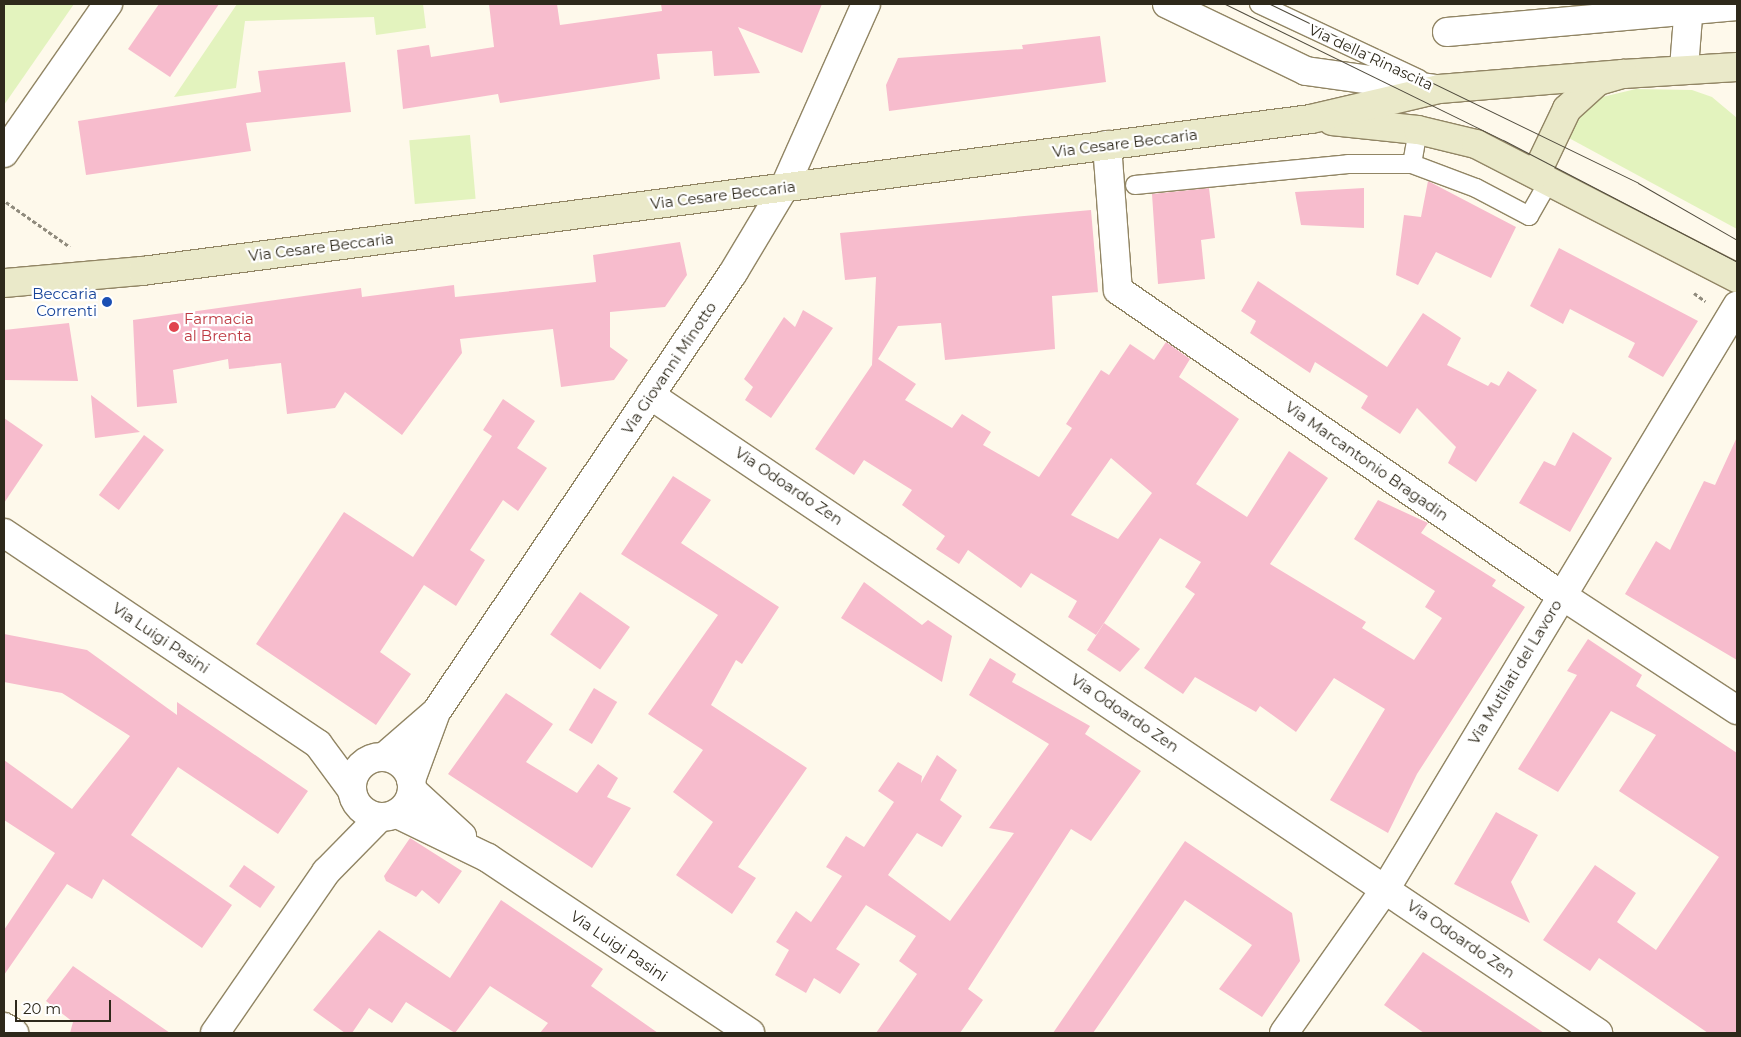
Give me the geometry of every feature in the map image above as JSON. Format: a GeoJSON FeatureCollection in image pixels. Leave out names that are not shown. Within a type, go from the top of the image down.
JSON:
{"type":"FeatureCollection","features":[{"type":"Feature","properties":{"kind":"street"},"geometry":{"type":"LineString","coordinates":[[4,153],[108,4]]}},
{"type":"Feature","properties":{"kind":"street","name":"Via Giovanni Minotto"},"geometry":{"type":"LineString","coordinates":[[412,785],[436,712],[650,395],[785,186],[866,4]]}},
{"type":"Feature","properties":{"kind":"street","name":"Via della Rinascita"},"geometry":{"type":"LineString","coordinates":[[1167,4],[1306,71],[1439,89]]}},
{"type":"Feature","properties":{"kind":"street"},"geometry":{"type":"LineString","coordinates":[[1684,68],[1689,6]]}},
{"type":"Feature","properties":{"kind":"street"},"geometry":{"type":"LineString","coordinates":[[1447,32],[1689,6],[1737,6]]}},
{"type":"Feature","properties":{"kind":"street"},"geometry":{"type":"LineString","coordinates":[[1542,177],[1573,100],[1598,81],[1622,74],[1684,68],[1732,73]]}},
{"type":"Feature","properties":{"kind":"street","name":"Via Cesare Beccaria"},"geometry":{"type":"LineString","coordinates":[[4,283],[142,271],[1311,119],[1439,89],[1622,74]]}},
{"type":"Feature","properties":{"kind":"street"},"geometry":{"type":"LineString","coordinates":[[1311,119],[1418,130],[1476,144],[1737,278]]}},
{"type":"Feature","properties":{"kind":"street","name":"Via Marcantonio Bragadin"},"geometry":{"type":"LineString","coordinates":[[1107,145],[1118,290],[1562,595],[1737,710]]}},
{"type":"Feature","properties":{"kind":"street","name":"Via Mutilati del Lavoro"},"geometry":{"type":"LineString","coordinates":[[1284,1033],[1386,888],[1737,306]]}},
{"type":"Feature","properties":{"kind":"street","name":"Via Odoardo Zen"},"geometry":{"type":"LineString","coordinates":[[650,395],[1386,888],[1598,1033]]}},
{"type":"Feature","properties":{"kind":"street","name":"Via Luigi Pasini"},"geometry":{"type":"LineString","coordinates":[[4,533],[318,744],[377,758]]}},
{"type":"Feature","properties":{"kind":"street","name":"Via Giovanni Minotto"},"geometry":{"type":"LineString","coordinates":[[377,758],[436,712]]}},
{"type":"Feature","properties":{"kind":"street","name":"Via Luigi Pasini"},"geometry":{"type":"LineString","coordinates":[[318,744],[354,796]]}},
{"type":"Feature","properties":{"kind":"street"},"geometry":{"type":"LineString","coordinates":[[215,1033],[326,872],[388,816],[412,785],[401,764],[377,758],[359,767],[354,796],[326,872]]}},
{"type":"Feature","properties":{"kind":"street","name":"Via Luigi Pasini"},"geometry":{"type":"LineString","coordinates":[[412,785],[488,858],[750,1033]]}},
{"type":"Feature","properties":{"kind":"street"},"geometry":{"type":"LineString","coordinates":[[354,796],[388,816]]}},
{"type":"Feature","properties":{"kind":"street","name":"Via Luigi Pasini"},"geometry":{"type":"LineString","coordinates":[[388,816],[488,858]]}},
{"type":"Feature","properties":{"kind":"street"},"geometry":{"type":"LineString","coordinates":[[4,1027],[14,1033]]}},
{"type":"Feature","properties":{"kind":"lane","name":"Via della Rinascita"},"geometry":{"type":"LineString","coordinates":[[1259,4],[1439,89]]}},
{"type":"Feature","properties":{"kind":"lane"},"geometry":{"type":"LineString","coordinates":[[1412,164],[1418,130]]}},
{"type":"Feature","properties":{"kind":"lane"},"geometry":{"type":"LineString","coordinates":[[1135,185],[1348,164],[1412,164],[1476,188],[1528,216],[1542,177]]}},
{"type":"Feature","properties":{"kind":"path"},"geometry":{"type":"LineString","coordinates":[[6,202],[65,240],[75,254]]}},
{"type":"Feature","properties":{"kind":"green space"},"geometry":{"type":"Polygon","coordinates":[[[4,4],[74,4],[4,105],[4,4]]]}},
{"type":"Feature","properties":{"kind":"green space"},"geometry":{"type":"Polygon","coordinates":[[[237,4],[423,4],[426,28],[376,35],[374,17],[245,21],[236,88],[174,97],[237,4]]]}},
{"type":"Feature","properties":{"kind":"green space"},"geometry":{"type":"Polygon","coordinates":[[[1636,89],[1692,90],[1712,97],[1737,118],[1737,229],[1567,137],[1574,116],[1598,98],[1636,89]]]}},
{"type":"Feature","properties":{"kind":"green space"},"geometry":{"type":"Polygon","coordinates":[[[470,135],[476,199],[415,204],[409,140],[470,135]]]}},
{"type":"Feature","properties":{"kind":"building"},"geometry":{"type":"Polygon","coordinates":[[[159,4],[219,4],[170,77],[128,49],[159,4]]]}},
{"type":"Feature","properties":{"kind":"building"},"geometry":{"type":"Polygon","coordinates":[[[489,4],[557,4],[560,25],[662,11],[661,4],[822,4],[802,53],[738,27],[760,73],[714,76],[712,51],[657,54],[660,79],[500,103],[498,94],[403,109],[397,50],[429,45],[431,57],[494,47],[489,4]]]}},
{"type":"Feature","properties":{"kind":"building"},"geometry":{"type":"Polygon","coordinates":[[[1100,36],[1106,82],[889,111],[886,85],[898,58],[1023,49],[1022,45],[1100,36]]]}},
{"type":"Feature","properties":{"kind":"building"},"geometry":{"type":"Polygon","coordinates":[[[345,62],[351,112],[246,123],[251,151],[86,175],[78,121],[261,92],[258,71],[345,62]]]}},
{"type":"Feature","properties":{"kind":"building"},"geometry":{"type":"Polygon","coordinates":[[[1428,181],[1516,227],[1491,278],[1436,252],[1418,285],[1396,275],[1404,215],[1421,217],[1428,181]]]}},
{"type":"Feature","properties":{"kind":"building"},"geometry":{"type":"Polygon","coordinates":[[[1209,188],[1215,238],[1201,240],[1205,279],[1158,284],[1152,194],[1209,188]]]}},
{"type":"Feature","properties":{"kind":"building"},"geometry":{"type":"Polygon","coordinates":[[[1364,188],[1364,228],[1301,225],[1295,192],[1364,188]]]}},
{"type":"Feature","properties":{"kind":"building"},"geometry":{"type":"Polygon","coordinates":[[[1091,210],[1098,292],[1052,296],[1055,349],[945,360],[941,323],[898,326],[878,359],[916,384],[905,400],[952,428],[962,414],[991,432],[983,445],[1039,477],[1072,428],[1066,424],[1101,370],[1109,375],[1130,344],[1154,360],[1166,342],[1190,359],[1179,377],[1239,419],[1196,484],[1247,517],[1289,451],[1328,478],[1270,564],[1366,622],[1362,628],[1414,660],[1442,618],[1425,607],[1435,591],[1354,539],[1378,500],[1428,523],[1421,533],[1496,580],[1492,586],[1525,607],[1417,774],[1388,833],[1330,800],[1385,709],[1334,678],[1296,732],[1260,706],[1256,712],[1195,677],[1183,694],[1144,668],[1195,594],[1185,587],[1201,562],[1160,538],[1096,635],[1068,617],[1077,601],[1031,573],[1021,588],[968,550],[959,564],[936,549],[945,536],[902,505],[912,490],[864,460],[854,475],[815,449],[872,365],[876,277],[845,280],[840,233],[1091,210]],[[1111,458],[1071,515],[1118,539],[1152,493],[1111,458]]]}},
{"type":"Feature","properties":{"kind":"building"},"geometry":{"type":"Polygon","coordinates":[[[680,242],[687,275],[665,307],[610,312],[610,347],[628,360],[614,380],[561,387],[553,329],[460,339],[462,353],[402,435],[345,392],[335,408],[287,414],[281,363],[229,369],[228,359],[173,370],[177,403],[137,407],[133,320],[361,288],[362,297],[454,285],[455,297],[596,282],[593,255],[680,242]]]}},
{"type":"Feature","properties":{"kind":"building"},"geometry":{"type":"Polygon","coordinates":[[[1559,248],[1698,321],[1663,377],[1628,357],[1635,343],[1570,309],[1563,324],[1530,306],[1559,248]]]}},
{"type":"Feature","properties":{"kind":"building"},"geometry":{"type":"Polygon","coordinates":[[[1258,281],[1387,367],[1423,313],[1461,338],[1447,365],[1488,386],[1491,382],[1499,386],[1508,371],[1537,390],[1476,482],[1448,463],[1456,447],[1417,408],[1400,434],[1361,408],[1368,396],[1315,362],[1310,373],[1250,333],[1256,321],[1241,311],[1258,281]]]}},
{"type":"Feature","properties":{"kind":"building"},"geometry":{"type":"Polygon","coordinates":[[[803,310],[833,328],[771,418],[745,400],[753,387],[744,379],[784,317],[795,327],[803,310]]]}},
{"type":"Feature","properties":{"kind":"building"},"geometry":{"type":"Polygon","coordinates":[[[69,323],[78,381],[4,380],[4,330],[69,323]]]}},
{"type":"Feature","properties":{"kind":"building"},"geometry":{"type":"Polygon","coordinates":[[[91,395],[140,432],[95,438],[91,395]]]}},
{"type":"Feature","properties":{"kind":"building"},"geometry":{"type":"Polygon","coordinates":[[[503,399],[535,421],[517,448],[547,468],[518,511],[503,500],[470,550],[485,560],[456,606],[424,585],[380,652],[411,674],[376,725],[256,644],[344,512],[413,557],[492,436],[483,430],[503,399]]]}},
{"type":"Feature","properties":{"kind":"building"},"geometry":{"type":"Polygon","coordinates":[[[4,418],[43,445],[4,503],[4,418]]]}},
{"type":"Feature","properties":{"kind":"building"},"geometry":{"type":"Polygon","coordinates":[[[1573,432],[1612,458],[1570,532],[1519,503],[1544,461],[1555,466],[1573,432]]]}},
{"type":"Feature","properties":{"kind":"building"},"geometry":{"type":"Polygon","coordinates":[[[144,435],[164,450],[119,510],[99,495],[144,435]]]}},
{"type":"Feature","properties":{"kind":"building"},"geometry":{"type":"Polygon","coordinates":[[[1737,437],[1737,660],[1625,594],[1656,541],[1670,550],[1704,481],[1715,485],[1737,437]]]}},
{"type":"Feature","properties":{"kind":"building"},"geometry":{"type":"Polygon","coordinates":[[[673,476],[711,500],[681,543],[779,607],[742,664],[736,660],[711,705],[807,768],[738,867],[756,878],[732,914],[676,875],[713,822],[673,792],[703,750],[648,714],[718,615],[621,554],[673,476]]]}},
{"type":"Feature","properties":{"kind":"building"},"geometry":{"type":"Polygon","coordinates":[[[864,582],[922,625],[928,620],[952,636],[942,682],[841,618],[864,582]]]}},
{"type":"Feature","properties":{"kind":"building"},"geometry":{"type":"Polygon","coordinates":[[[580,592],[630,627],[600,670],[550,635],[580,592]]]}},
{"type":"Feature","properties":{"kind":"building"},"geometry":{"type":"Polygon","coordinates":[[[1104,623],[1140,649],[1120,672],[1087,650],[1104,623]]]}},
{"type":"Feature","properties":{"kind":"building"},"geometry":{"type":"Polygon","coordinates":[[[4,634],[87,650],[177,715],[177,702],[308,791],[278,834],[178,767],[131,835],[232,905],[202,948],[103,879],[92,899],[67,884],[4,975],[4,930],[55,853],[4,820],[4,760],[72,809],[130,736],[62,693],[4,682],[4,634]]]}},
{"type":"Feature","properties":{"kind":"building"},"geometry":{"type":"Polygon","coordinates":[[[1588,639],[1642,675],[1636,686],[1737,753],[1737,1033],[1708,1033],[1599,958],[1590,971],[1543,940],[1595,865],[1636,893],[1617,922],[1656,950],[1719,857],[1619,791],[1656,735],[1611,711],[1558,792],[1518,769],[1577,675],[1567,671],[1588,639]]]}},
{"type":"Feature","properties":{"kind":"building"},"geometry":{"type":"Polygon","coordinates":[[[990,658],[1016,674],[1012,682],[1090,726],[1085,734],[1141,771],[1091,841],[1071,829],[968,989],[983,1000],[960,1033],[876,1033],[917,974],[899,961],[916,936],[866,905],[836,949],[860,964],[840,994],[814,978],[806,993],[775,975],[789,950],[776,942],[796,911],[811,922],[842,876],[826,867],[846,836],[864,847],[894,802],[878,791],[898,762],[922,776],[921,783],[937,755],[957,770],[940,800],[962,816],[942,847],[917,833],[888,875],[950,921],[1014,833],[989,828],[1049,744],[969,695],[990,658]]]}},
{"type":"Feature","properties":{"kind":"building"},"geometry":{"type":"Polygon","coordinates":[[[594,688],[617,702],[592,744],[569,730],[594,688]]]}},
{"type":"Feature","properties":{"kind":"building"},"geometry":{"type":"Polygon","coordinates":[[[506,693],[553,724],[526,762],[577,793],[598,764],[618,778],[607,797],[631,808],[592,868],[448,774],[506,693]]]}},
{"type":"Feature","properties":{"kind":"building"},"geometry":{"type":"Polygon","coordinates":[[[1496,812],[1538,835],[1511,882],[1530,923],[1454,884],[1496,812]]]}},
{"type":"Feature","properties":{"kind":"building"},"geometry":{"type":"Polygon","coordinates":[[[410,838],[462,871],[439,904],[422,890],[416,897],[386,881],[384,876],[410,838]]]}},
{"type":"Feature","properties":{"kind":"building"},"geometry":{"type":"Polygon","coordinates":[[[1185,841],[1292,913],[1300,961],[1262,1017],[1219,989],[1252,945],[1185,900],[1093,1033],[1053,1033],[1185,841]]]}},
{"type":"Feature","properties":{"kind":"building"},"geometry":{"type":"Polygon","coordinates":[[[244,865],[275,887],[260,908],[229,886],[244,865]]]}},
{"type":"Feature","properties":{"kind":"building"},"geometry":{"type":"Polygon","coordinates":[[[501,900],[603,969],[591,986],[658,1033],[540,1033],[548,1023],[490,986],[455,1033],[406,1002],[392,1023],[369,1008],[352,1033],[345,1033],[313,1010],[379,930],[450,978],[501,900]]]}},
{"type":"Feature","properties":{"kind":"building"},"geometry":{"type":"Polygon","coordinates":[[[1423,952],[1544,1033],[1424,1033],[1384,1005],[1423,952]]]}},
{"type":"Feature","properties":{"kind":"building"},"geometry":{"type":"Polygon","coordinates":[[[73,966],[170,1033],[70,1033],[73,1022],[46,1001],[73,966]]]}},
{"type":"Feature","properties":{"kind":"tram line"},"geometry":{"type":"LineString","coordinates":[[1225,4],[1503,140],[1737,262]]}},
{"type":"Feature","properties":{"kind":"tram line"},"geometry":{"type":"LineString","coordinates":[[1270,4],[1638,183],[1737,240]]}},
{"type":"Feature","properties":{"kind":"place","name":"Beccaria Correnti"},"geometry":{"type":"Point","coordinates":[107,302]}},
{"type":"Feature","properties":{"kind":"place","name":"Farmacia al Brenta"},"geometry":{"type":"Point","coordinates":[174,327]}}]}
